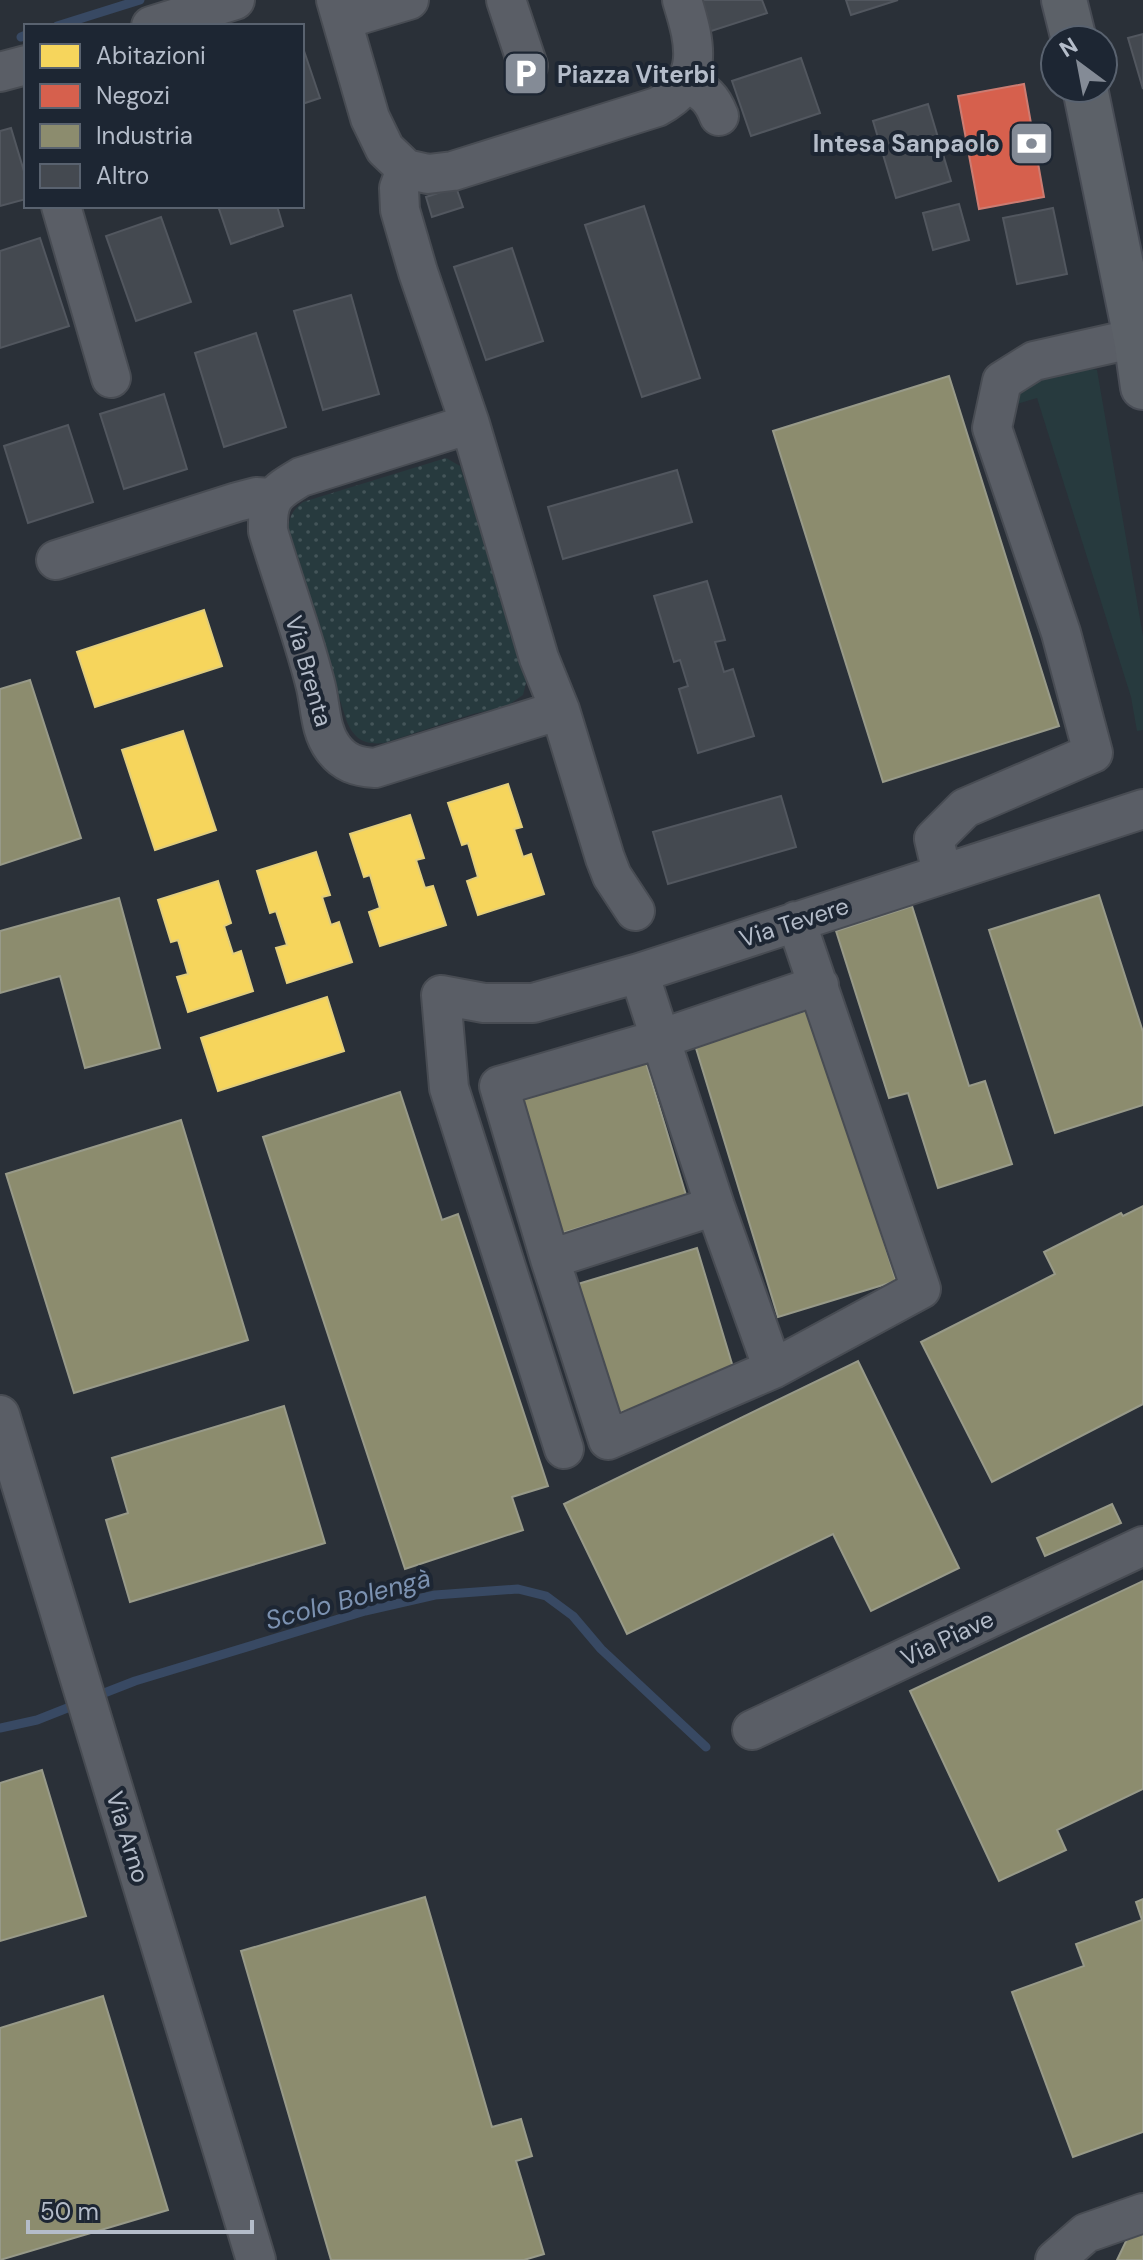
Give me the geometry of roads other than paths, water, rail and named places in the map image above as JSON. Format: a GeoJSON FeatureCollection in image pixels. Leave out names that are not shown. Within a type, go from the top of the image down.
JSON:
{"type":"FeatureCollection","features":[{"type":"Feature","properties":{"kind":"main road"},"geometry":{"type":"LineString","coordinates":[[1064,0],[1070,24]]}},
{"type":"Feature","properties":{"kind":"main road"},"geometry":{"type":"LineString","coordinates":[[1088,104],[1136,338],[1143,387]]}},
{"type":"Feature","properties":{"kind":"street"},"geometry":{"type":"LineString","coordinates":[[157,24],[235,0]]}},
{"type":"Feature","properties":{"kind":"street"},"geometry":{"type":"LineString","coordinates":[[409,0],[339,10],[370,118],[385,149],[406,169],[428,174],[453,171],[657,107],[673,98],[687,83],[693,64],[694,38],[682,0]]}},
{"type":"Feature","properties":{"kind":"street"},"geometry":{"type":"LineString","coordinates":[[506,0],[528,66]]}},
{"type":"Feature","properties":{"kind":"street"},"geometry":{"type":"LineString","coordinates":[[687,83],[713,100],[719,116]]}},
{"type":"Feature","properties":{"kind":"street"},"geometry":{"type":"LineString","coordinates":[[406,169],[399,188],[400,210],[418,272],[470,424],[535,644],[560,710],[612,876],[635,911]]}},
{"type":"Feature","properties":{"kind":"street"},"geometry":{"type":"LineString","coordinates":[[62,208],[111,378]]}},
{"type":"Feature","properties":{"kind":"street"},"geometry":{"type":"LineString","coordinates":[[942,873],[934,839],[965,808],[1093,753],[1061,633],[992,428],[1002,381],[1034,361],[1136,338]]}},
{"type":"Feature","properties":{"kind":"street"},"geometry":{"type":"LineString","coordinates":[[56,560],[237,502],[256,497],[271,498],[301,477],[470,424]]}},
{"type":"Feature","properties":{"kind":"street","name":"Via Brenta"},"geometry":{"type":"LineString","coordinates":[[271,498],[267,513],[268,531],[316,685],[322,726],[332,746],[346,761],[359,767],[375,768],[560,710]]}},
{"type":"Feature","properties":{"kind":"street","name":"Via Tevere"},"geometry":{"type":"LineString","coordinates":[[564,1449],[449,1088],[441,995],[484,1003],[533,1003],[639,973],[1143,809]]}},
{"type":"Feature","properties":{"kind":"street"},"geometry":{"type":"LineString","coordinates":[[796,921],[819,985],[921,1289],[773,1369],[608,1440],[499,1086],[660,1039],[819,985]]}},
{"type":"Feature","properties":{"kind":"street"},"geometry":{"type":"LineString","coordinates":[[639,973],[715,1206],[773,1369]]}},
{"type":"Feature","properties":{"kind":"street"},"geometry":{"type":"LineString","coordinates":[[550,1259],[715,1206]]}},
{"type":"Feature","properties":{"kind":"street","name":"Via Arno"},"geometry":{"type":"LineString","coordinates":[[0,1415],[256,2260]]}},
{"type":"Feature","properties":{"kind":"street","name":"Via Piave"},"geometry":{"type":"LineString","coordinates":[[752,1730],[1143,1546]]}},
{"type":"Feature","properties":{"kind":"street"},"geometry":{"type":"LineString","coordinates":[[1055,2260],[1086,2233],[1143,2213]]}},
{"type":"Feature","properties":{"kind":"waterway"},"geometry":{"type":"LineString","coordinates":[[63,24],[140,0]]}},
{"type":"Feature","properties":{"kind":"waterway","name":"Scolo Bolengà"},"geometry":{"type":"LineString","coordinates":[[94,1697],[135,1681],[365,1611],[435,1595],[518,1589],[546,1596],[573,1616],[601,1649],[706,1747]]}},
{"type":"Feature","properties":{"kind":"waterway","name":"Scolo Bolengà"},"geometry":{"type":"LineString","coordinates":[[0,1728],[37,1720],[80,1703]]}},
{"type":"Feature","properties":{"kind":"place","name":"Piazza Viterbi"},"geometry":{"type":"Point","coordinates":[526,74]}},
{"type":"Feature","properties":{"kind":"place","name":"Intesa Sanpaolo"},"geometry":{"type":"Point","coordinates":[1031,143]}}]}
